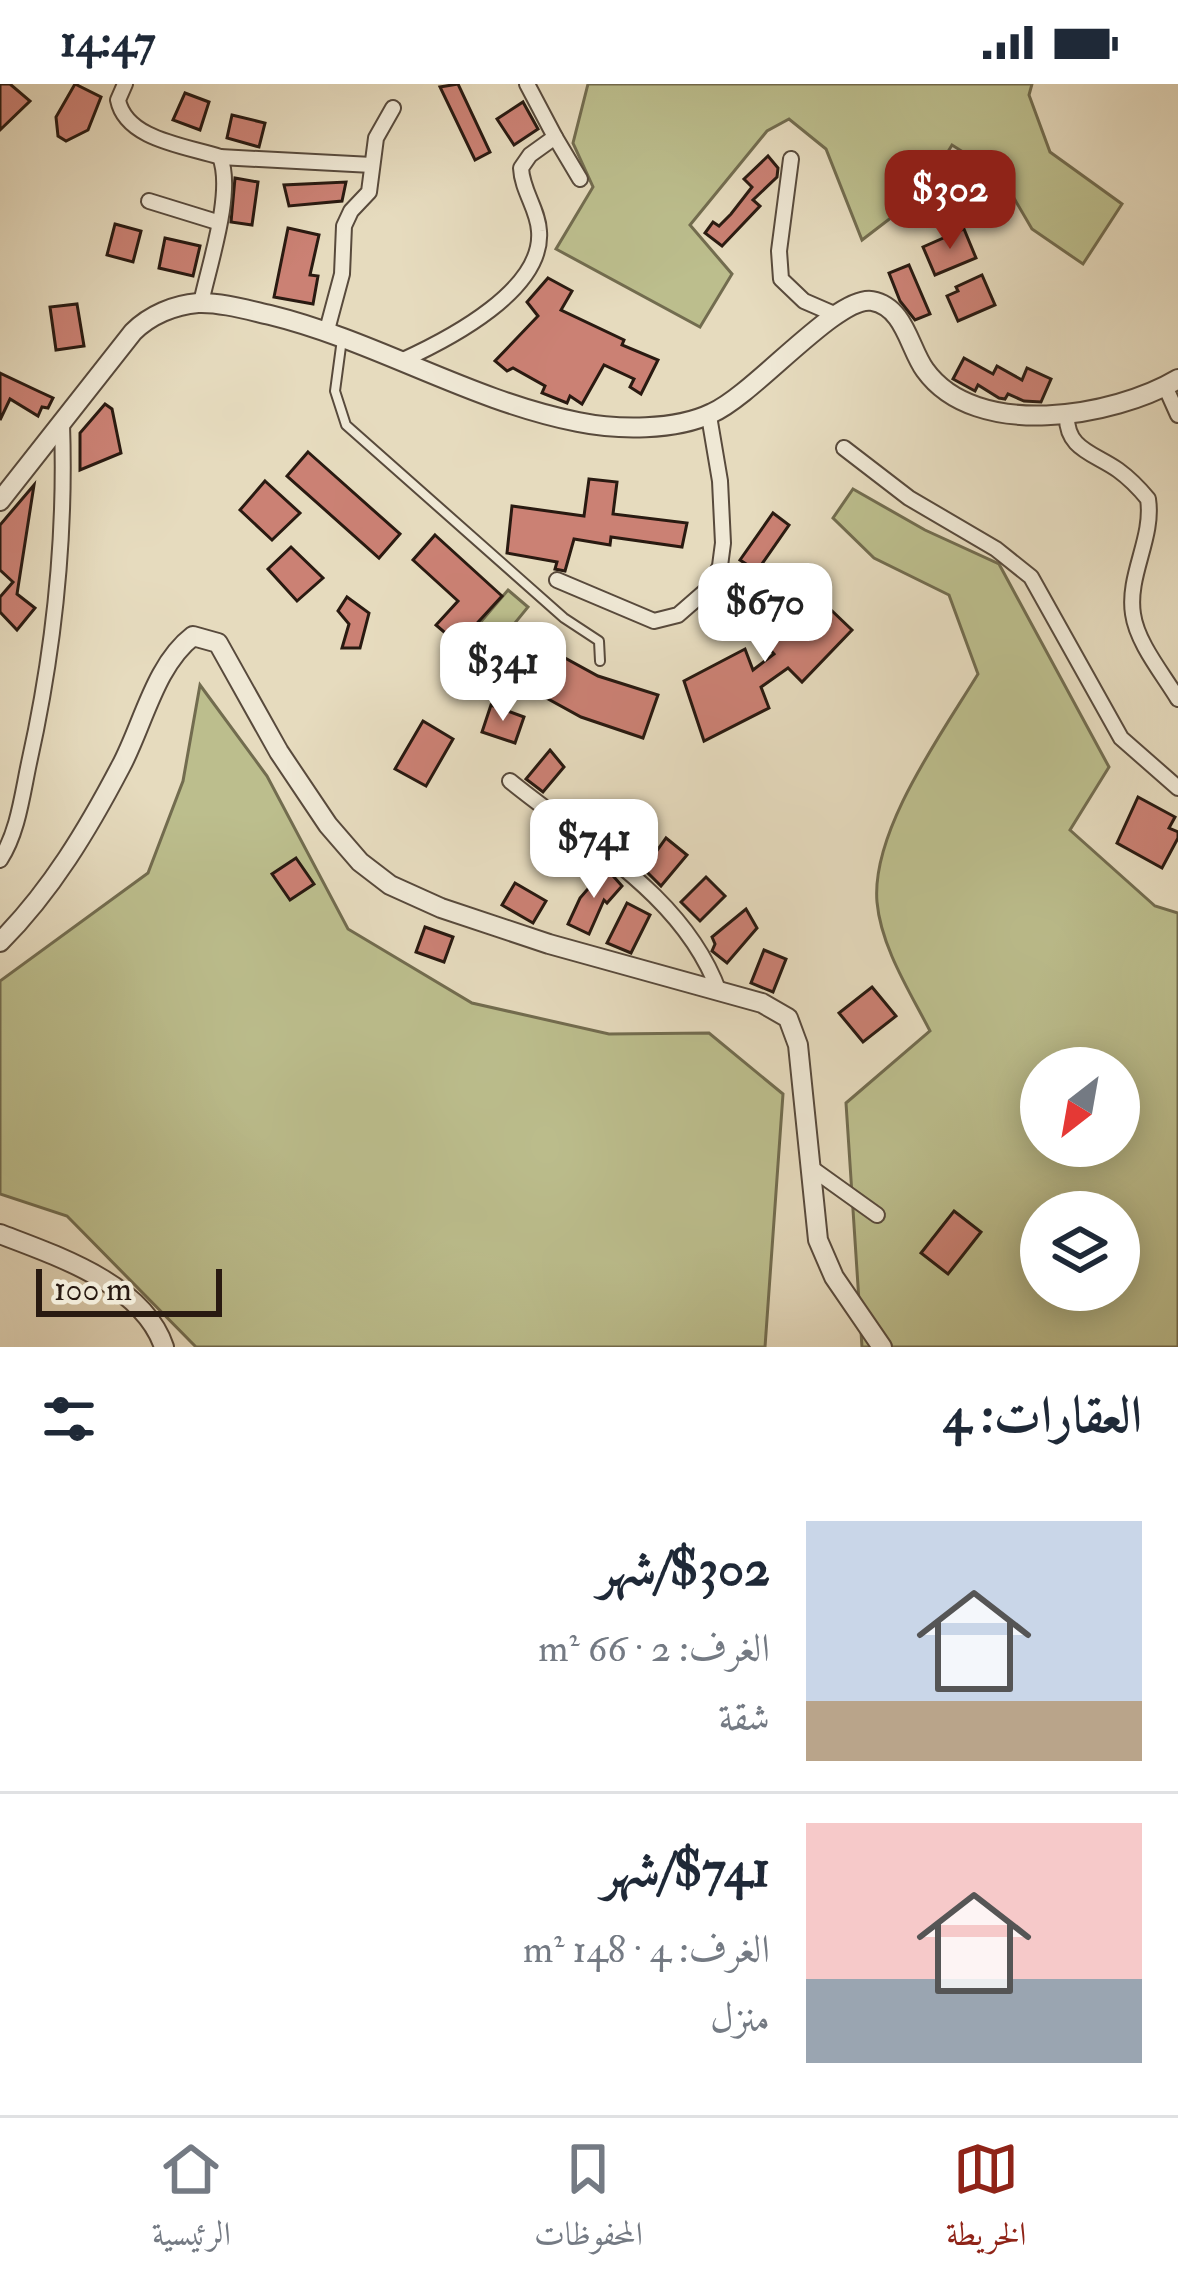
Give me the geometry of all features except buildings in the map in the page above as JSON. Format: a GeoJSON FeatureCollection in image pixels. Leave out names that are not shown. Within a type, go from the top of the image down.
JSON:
{"type":"FeatureCollection","features":[{"type":"Feature","properties":{"kind":"street"},"geometry":{"type":"LineString","coordinates":[[125,84],[118,100],[128,122],[220,157],[373,165]]}},
{"type":"Feature","properties":{"kind":"street"},"geometry":{"type":"LineString","coordinates":[[527,84],[580,179]]}},
{"type":"Feature","properties":{"kind":"street"},"geometry":{"type":"LineString","coordinates":[[335,332],[344,226],[369,192],[376,138],[393,108]]}},
{"type":"Feature","properties":{"kind":"street"},"geometry":{"type":"LineString","coordinates":[[403,360],[477,320],[532,266],[539,224],[527,200],[521,168],[555,137]]}},
{"type":"Feature","properties":{"kind":"street"},"geometry":{"type":"LineString","coordinates":[[201,303],[226,174],[220,157]]}},
{"type":"Feature","properties":{"kind":"street"},"geometry":{"type":"LineString","coordinates":[[791,159],[779,251],[781,279],[804,301],[834,314]]}},
{"type":"Feature","properties":{"kind":"street"},"geometry":{"type":"LineString","coordinates":[[148,201],[218,222]]}},
{"type":"Feature","properties":{"kind":"street"},"geometry":{"type":"LineString","coordinates":[[0,501],[144,322],[201,303],[335,332],[490,395],[578,422],[653,425],[709,416],[774,370],[834,314],[856,301],[868,300],[898,317],[927,373],[970,405],[1012,416],[1067,414],[1172,382],[1178,415]]}},
{"type":"Feature","properties":{"kind":"street"},"geometry":{"type":"LineString","coordinates":[[1067,414],[1066,428],[1078,447],[1121,472],[1148,499],[1148,532],[1132,614],[1178,699]]}},
{"type":"Feature","properties":{"kind":"street"},"geometry":{"type":"LineString","coordinates":[[557,580],[654,621],[678,616],[709,588],[720,566],[723,543],[720,481],[709,416]]}},
{"type":"Feature","properties":{"kind":"street"},"geometry":{"type":"LineString","coordinates":[[0,860],[19,812],[45,683],[64,530],[62,424]]}},
{"type":"Feature","properties":{"kind":"street"},"geometry":{"type":"LineString","coordinates":[[844,448],[908,498],[1017,563],[1041,592],[1121,738],[1178,788]]}},
{"type":"Feature","properties":{"kind":"street"},"geometry":{"type":"LineString","coordinates":[[0,942],[82,836],[135,740],[166,667],[185,642],[201,635],[225,651],[279,752],[328,826],[360,862],[390,885],[441,908],[549,944],[762,1003],[788,1018],[798,1045],[818,1240],[833,1277],[882,1347]]}},
{"type":"Feature","properties":{"kind":"street"},"geometry":{"type":"LineString","coordinates":[[510,781],[668,907],[703,955],[719,992]]}},
{"type":"Feature","properties":{"kind":"street"},"geometry":{"type":"LineString","coordinates":[[810,1167],[877,1215]]}},
{"type":"Feature","properties":{"kind":"street"},"geometry":{"type":"LineString","coordinates":[[0,1234],[96,1276],[131,1300],[160,1335],[164,1347]]}},
{"type":"Feature","properties":{"kind":"lane"},"geometry":{"type":"LineString","coordinates":[[335,332],[335,391],[346,425],[564,618],[599,640],[600,661]]}},
{"type":"Feature","properties":{"kind":"green space"},"geometry":{"type":"Polygon","coordinates":[[[588,84],[1032,84],[1029,95],[1050,152],[1122,204],[1083,264],[1032,229],[1001,176],[952,145],[922,194],[862,240],[826,149],[789,119],[767,131],[690,225],[732,274],[700,327],[556,249],[593,187],[573,143],[588,84]]]}},
{"type":"Feature","properties":{"kind":"green space"},"geometry":{"type":"Polygon","coordinates":[[[853,489],[999,564],[1109,767],[1070,830],[1155,906],[1178,913],[1178,1347],[862,1347],[846,1103],[930,1031],[884,936],[877,902],[878,874],[885,845],[912,784],[978,674],[949,595],[874,558],[833,518],[853,489]]]}},
{"type":"Feature","properties":{"kind":"green space"},"geometry":{"type":"Polygon","coordinates":[[[508,590],[528,607],[488,656],[467,638],[508,590]]]}},
{"type":"Feature","properties":{"kind":"green space"},"geometry":{"type":"Polygon","coordinates":[[[200,685],[267,776],[348,929],[472,1003],[609,1034],[709,1033],[783,1094],[765,1347],[196,1347],[67,1216],[0,1194],[0,981],[148,873],[183,781],[200,685]]]}}]}
